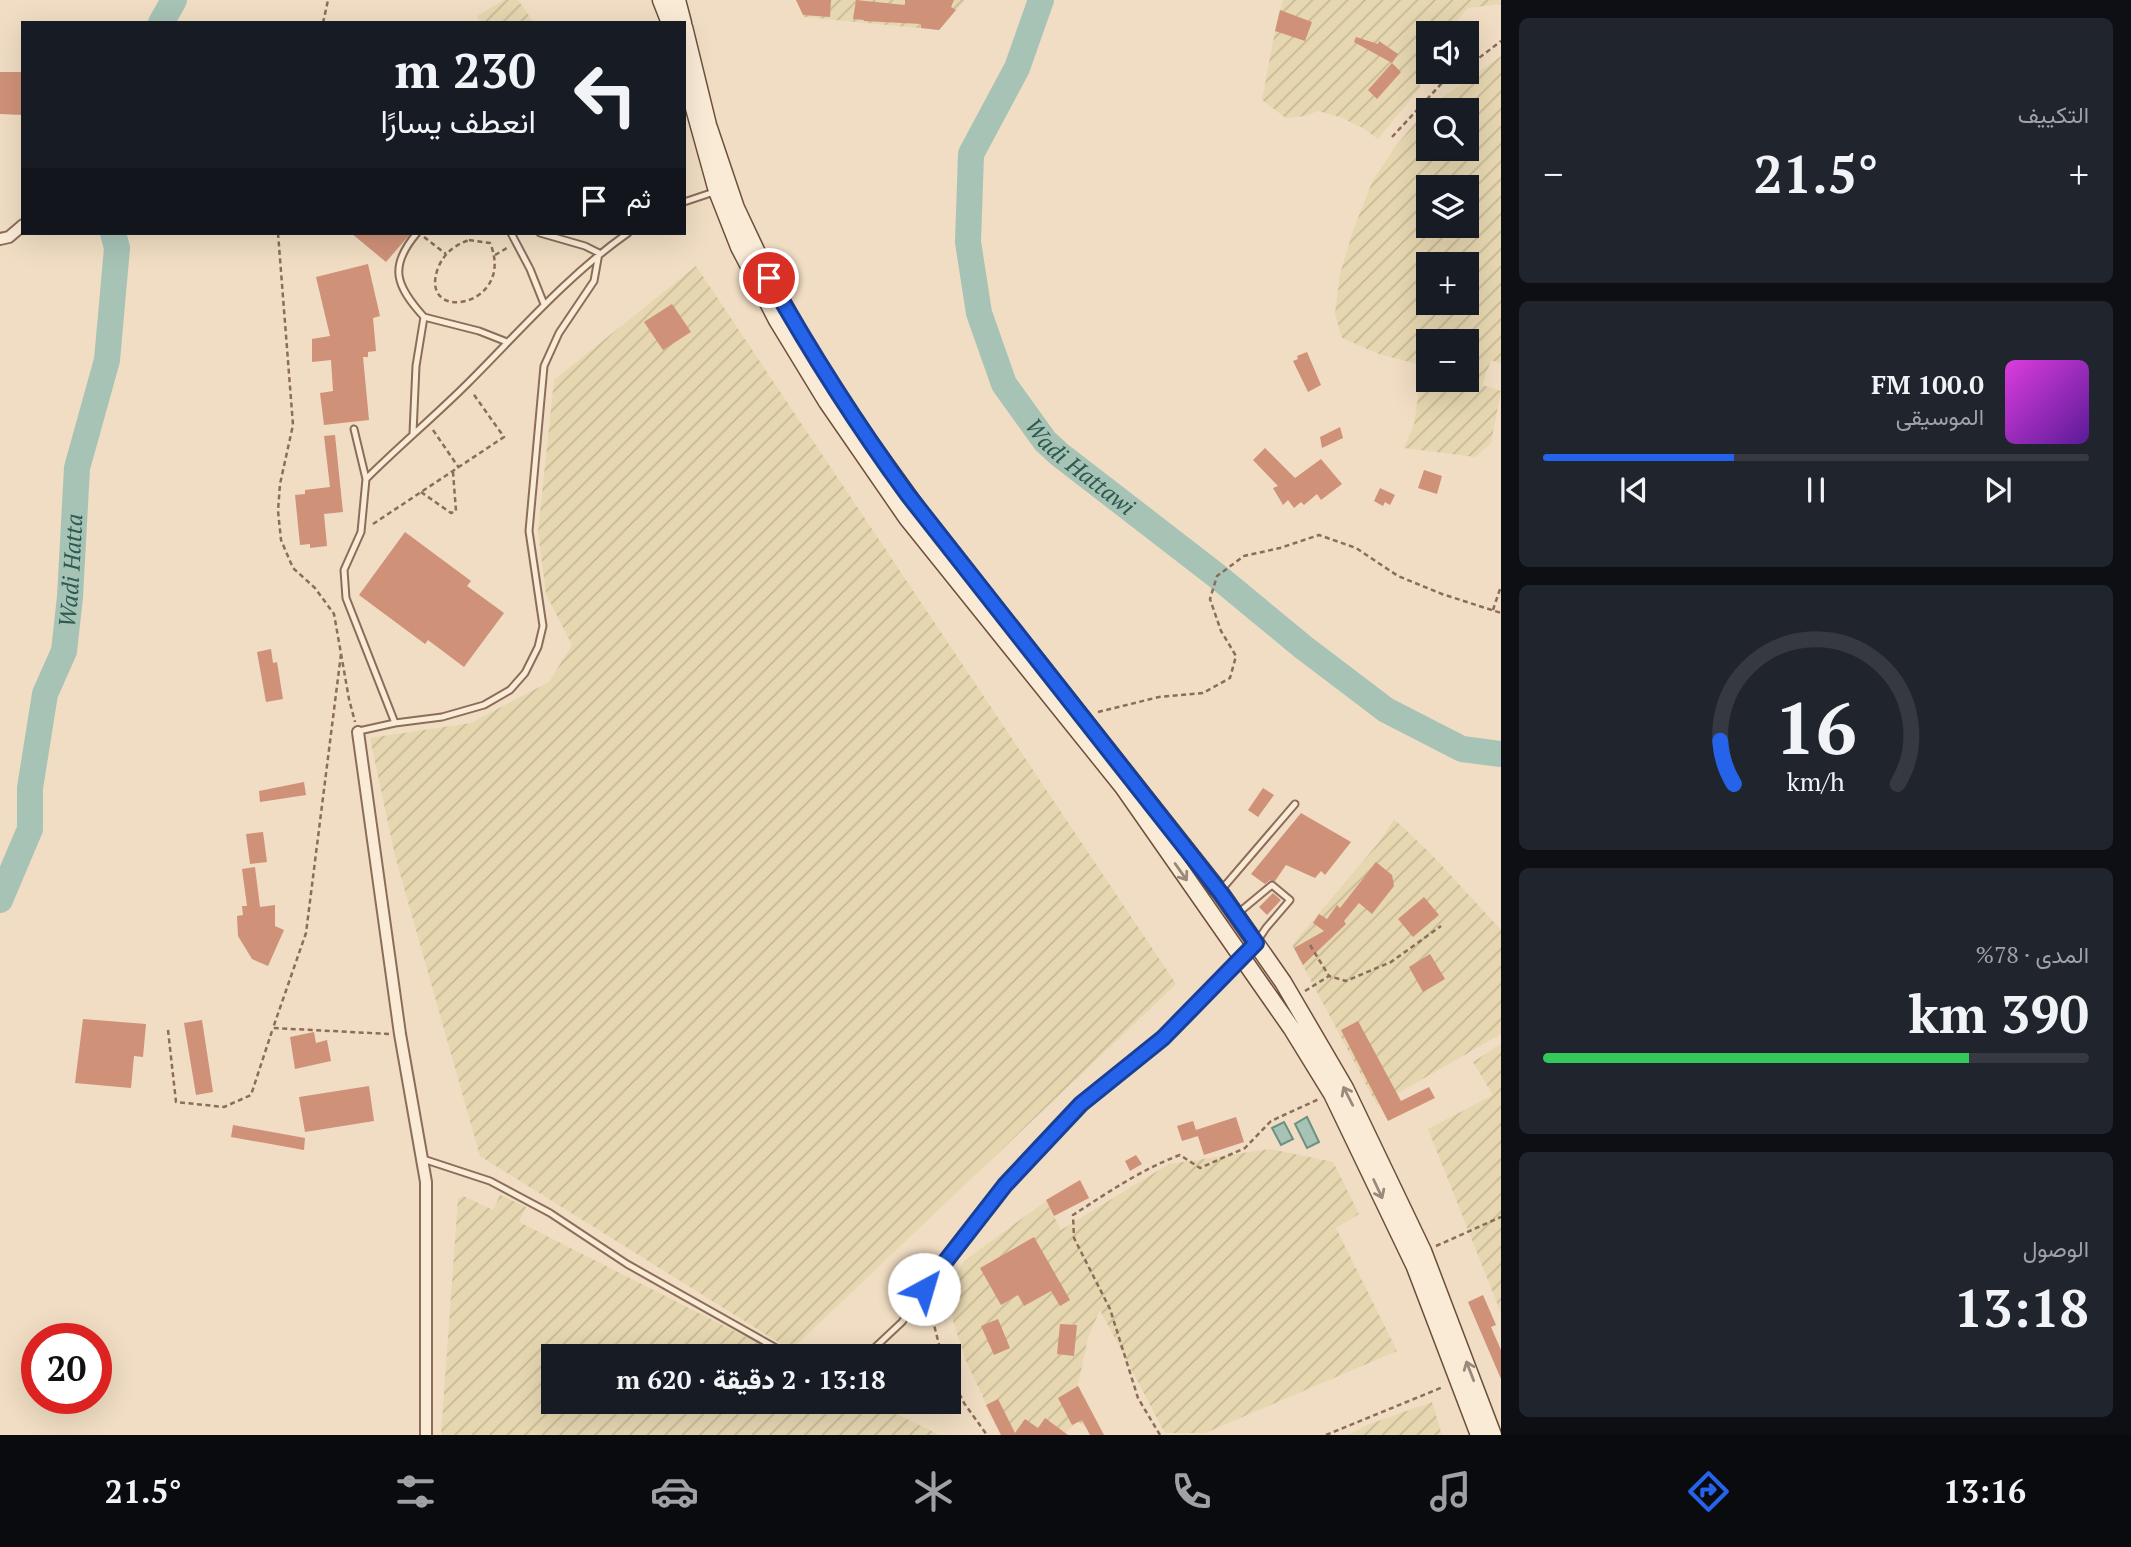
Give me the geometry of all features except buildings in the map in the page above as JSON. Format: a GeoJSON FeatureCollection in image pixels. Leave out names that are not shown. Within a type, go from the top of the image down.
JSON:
{"type":"FeatureCollection","features":[{"type":"Feature","properties":{"kind":"main road"},"geometry":{"type":"LineString","coordinates":[[661,0],[669,21]]}},
{"type":"Feature","properties":{"kind":"main road"},"geometry":{"type":"LineString","coordinates":[[677,0],[683,21]]}},
{"type":"Feature","properties":{"kind":"main road"},"geometry":{"type":"LineString","coordinates":[[686,33],[716,150],[736,208],[769,278],[811,354],[915,505],[1220,892],[1293,999],[1345,1088],[1423,1251],[1493,1435]]}},
{"type":"Feature","properties":{"kind":"main road"},"geometry":{"type":"LineString","coordinates":[[686,79],[717,191],[739,247],[756,283],[799,358],[907,518],[1122,787],[1292,1030],[1332,1094],[1415,1267],[1479,1435]]}},
{"type":"Feature","properties":{"kind":"street"},"geometry":{"type":"LineString","coordinates":[[0,239],[9,237],[21,227]]}},
{"type":"Feature","properties":{"kind":"street"},"geometry":{"type":"LineString","coordinates":[[358,732],[400,1034],[426,1182],[426,1435]]}},
{"type":"Feature","properties":{"kind":"lane"},"geometry":{"type":"LineString","coordinates":[[686,201],[717,191]]}},
{"type":"Feature","properties":{"kind":"lane"},"geometry":{"type":"LineString","coordinates":[[416,235],[404,248],[397,265],[400,283],[410,302],[424,317],[479,331],[508,342]]}},
{"type":"Feature","properties":{"kind":"lane"},"geometry":{"type":"LineString","coordinates":[[512,235],[544,304]]}},
{"type":"Feature","properties":{"kind":"lane"},"geometry":{"type":"LineString","coordinates":[[547,235],[599,253]]}},
{"type":"Feature","properties":{"kind":"lane"},"geometry":{"type":"LineString","coordinates":[[366,479],[467,384],[544,304],[599,253],[625,235]]}},
{"type":"Feature","properties":{"kind":"lane"},"geometry":{"type":"LineString","coordinates":[[358,732],[395,723],[442,717],[484,705],[510,690],[525,673],[538,647],[543,626],[529,531],[544,366],[559,333],[594,281],[599,253]]}},
{"type":"Feature","properties":{"kind":"lane"},"geometry":{"type":"LineString","coordinates":[[413,433],[416,366],[424,317]]}},
{"type":"Feature","properties":{"kind":"lane"},"geometry":{"type":"LineString","coordinates":[[354,429],[366,479],[361,532],[344,570],[346,598],[395,723]]}},
{"type":"Feature","properties":{"kind":"lane"},"geometry":{"type":"LineString","coordinates":[[1220,892],[1295,804]]}},
{"type":"Feature","properties":{"kind":"lane"},"geometry":{"type":"LineString","coordinates":[[879,1344],[902,1322],[924,1289],[1005,1185],[1081,1104],[1163,1038],[1256,943],[1290,900],[1272,885],[1236,915]]}},
{"type":"Feature","properties":{"kind":"lane"},"geometry":{"type":"LineString","coordinates":[[421,1159],[491,1181],[550,1213],[627,1264],[769,1344]]}},
{"type":"Feature","properties":{"kind":"path"},"geometry":{"type":"LineString","coordinates":[[323,21],[328,0]]}},
{"type":"Feature","properties":{"kind":"path"},"geometry":{"type":"LineString","coordinates":[[1479,58],[1501,41]]}},
{"type":"Feature","properties":{"kind":"path"},"geometry":{"type":"LineString","coordinates":[[1392,137],[1441,84]]}},
{"type":"Feature","properties":{"kind":"path"},"geometry":{"type":"LineString","coordinates":[[278,235],[293,425],[280,484],[278,511],[281,540],[293,568],[315,588],[334,614],[349,699],[358,732]]}},
{"type":"Feature","properties":{"kind":"path"},"geometry":{"type":"LineString","coordinates":[[421,235],[446,254]]}},
{"type":"Feature","properties":{"kind":"path"},"geometry":{"type":"LineString","coordinates":[[470,240],[490,243],[495,254],[494,274],[488,285],[472,300],[448,303],[441,298],[436,289],[436,277],[446,254],[458,244],[470,240]]}},
{"type":"Feature","properties":{"kind":"path"},"geometry":{"type":"LineString","coordinates":[[495,254],[517,244]]}},
{"type":"Feature","properties":{"kind":"path"},"geometry":{"type":"LineString","coordinates":[[361,532],[505,438],[467,384]]}},
{"type":"Feature","properties":{"kind":"path"},"geometry":{"type":"LineString","coordinates":[[428,421],[459,468]]}},
{"type":"Feature","properties":{"kind":"path"},"geometry":{"type":"LineString","coordinates":[[421,492],[451,513],[456,511],[453,472]]}},
{"type":"Feature","properties":{"kind":"path"},"geometry":{"type":"LineString","coordinates":[[1081,716],[1159,697],[1203,693],[1230,678],[1236,656],[1222,631],[1210,599],[1217,576],[1244,556],[1320,536],[1356,548],[1398,576],[1501,613]]}},
{"type":"Feature","properties":{"kind":"path"},"geometry":{"type":"LineString","coordinates":[[1493,610],[1501,586]]}},
{"type":"Feature","properties":{"kind":"path"},"geometry":{"type":"LineString","coordinates":[[168,1030],[176,1102],[225,1107],[251,1095],[306,933],[341,648]]}},
{"type":"Feature","properties":{"kind":"path"},"geometry":{"type":"LineString","coordinates":[[1310,945],[1329,976],[1346,981],[1391,962],[1441,926]]}},
{"type":"Feature","properties":{"kind":"path"},"geometry":{"type":"LineString","coordinates":[[1293,999],[1329,976]]}},
{"type":"Feature","properties":{"kind":"path"},"geometry":{"type":"LineString","coordinates":[[274,1028],[400,1034]]}},
{"type":"Feature","properties":{"kind":"path"},"geometry":{"type":"LineString","coordinates":[[1160,1435],[1138,1398],[1110,1309],[1074,1238],[1073,1215],[1118,1186],[1180,1155],[1200,1168],[1245,1148],[1271,1121],[1332,1094]]}},
{"type":"Feature","properties":{"kind":"path"},"geometry":{"type":"LineString","coordinates":[[1423,1251],[1501,1217]]}},
{"type":"Feature","properties":{"kind":"path"},"geometry":{"type":"LineString","coordinates":[[924,1289],[939,1344]]}},
{"type":"Feature","properties":{"kind":"path"},"geometry":{"type":"LineString","coordinates":[[1326,1435],[1460,1380]]}},
{"type":"Feature","properties":{"kind":"path"},"geometry":{"type":"LineString","coordinates":[[961,1397],[987,1435]]}},
{"type":"Feature","properties":{"kind":"shaded area"},"geometry":{"type":"Polygon","coordinates":[[[504,0],[518,0],[533,21],[479,21],[477,16],[504,0]]]}},
{"type":"Feature","properties":{"kind":"shaded area"},"geometry":{"type":"Polygon","coordinates":[[[796,0],[965,0],[939,30],[804,17],[796,0]]]}},
{"type":"Feature","properties":{"kind":"shaded area"},"geometry":{"type":"Polygon","coordinates":[[[1283,0],[1499,0],[1501,4],[1468,8],[1458,21],[1416,21],[1416,84],[1420,84],[1420,88],[1378,139],[1340,117],[1318,111],[1305,116],[1286,118],[1262,100],[1283,0]]]}},
{"type":"Feature","properties":{"kind":"shaded area"},"geometry":{"type":"Polygon","coordinates":[[[1501,56],[1501,364],[1491,360],[1482,385],[1501,391],[1491,443],[1475,457],[1404,448],[1414,425],[1418,392],[1479,392],[1479,329],[1416,329],[1416,364],[1379,354],[1342,338],[1335,314],[1340,274],[1354,228],[1373,180],[1416,122],[1416,161],[1479,161],[1479,98],[1442,98],[1462,84],[1479,84],[1479,72],[1501,56]]]}},
{"type":"Feature","properties":{"kind":"shaded area"},"geometry":{"type":"Polygon","coordinates":[[[696,266],[1176,984],[797,1344],[781,1344],[480,1156],[395,856],[370,738],[471,723],[549,682],[572,645],[546,594],[538,532],[554,380],[696,266]]]}},
{"type":"Feature","properties":{"kind":"shaded area"},"geometry":{"type":"Polygon","coordinates":[[[1394,819],[1432,855],[1501,930],[1501,1034],[1377,1105],[1292,945],[1380,841],[1394,819]]]}},
{"type":"Feature","properties":{"kind":"shaded area"},"geometry":{"type":"Polygon","coordinates":[[[1501,1044],[1501,1313],[1428,1129],[1493,1095],[1473,1062],[1501,1044]]]}},
{"type":"Feature","properties":{"kind":"shaded area"},"geometry":{"type":"Polygon","coordinates":[[[1307,1117],[1319,1142],[1307,1148],[1295,1124],[1307,1117]]]}},
{"type":"Feature","properties":{"kind":"shaded area"},"geometry":{"type":"Polygon","coordinates":[[[1284,1122],[1293,1139],[1281,1145],[1272,1128],[1284,1122]]]}},
{"type":"Feature","properties":{"kind":"shaded area"},"geometry":{"type":"Polygon","coordinates":[[[1270,1149],[1333,1162],[1359,1214],[1336,1228],[1397,1351],[1205,1433],[1165,1433],[1100,1310],[1088,1337],[1078,1385],[1096,1420],[1085,1426],[1078,1422],[1065,1433],[1001,1435],[966,1361],[953,1321],[951,1285],[964,1261],[1046,1201],[1061,1230],[1169,1164],[1270,1149]]]}},
{"type":"Feature","properties":{"kind":"shaded area"},"geometry":{"type":"Polygon","coordinates":[[[500,1195],[526,1207],[519,1222],[760,1344],[541,1344],[541,1414],[897,1414],[939,1435],[441,1435],[458,1199],[463,1196],[493,1210],[500,1195]]]}},
{"type":"Feature","properties":{"kind":"shaded area"},"geometry":{"type":"Polygon","coordinates":[[[1432,1402],[1442,1435],[1349,1435],[1367,1425],[1432,1402]]]}},
{"type":"Feature","properties":{"kind":"waterway","name":"Wadi Hatta"},"geometry":{"type":"LineString","coordinates":[[162,21],[174,0]]}},
{"type":"Feature","properties":{"kind":"waterway","name":"Wadi Hattawi"},"geometry":{"type":"LineString","coordinates":[[1041,0],[1017,68],[971,154],[968,242],[979,313],[1004,384],[1045,441],[1059,454],[1386,710],[1462,749],[1501,754]]}},
{"type":"Feature","properties":{"kind":"waterway","name":"Wadi Hatta"},"geometry":{"type":"LineString","coordinates":[[0,900],[30,829],[30,788],[45,694],[64,651],[70,597],[77,468],[107,360],[117,248],[114,235]]}},
{"type":"Feature","properties":{"kind":"route"},"geometry":{"type":"LineString","coordinates":[[769,278],[811,354],[908,495],[1220,892],[1256,943],[1163,1038],[1081,1104],[1005,1185],[924,1289]]}}]}
